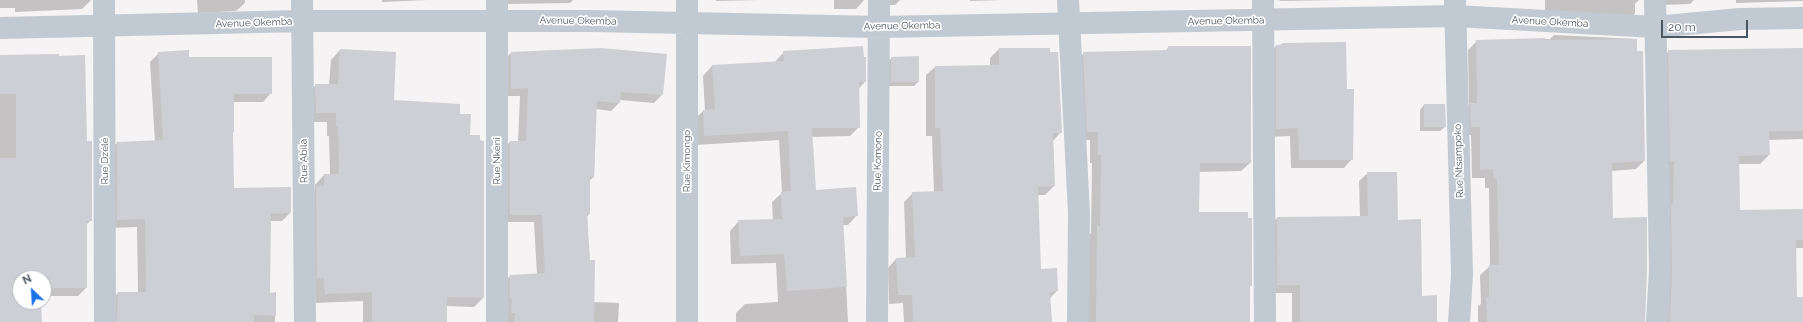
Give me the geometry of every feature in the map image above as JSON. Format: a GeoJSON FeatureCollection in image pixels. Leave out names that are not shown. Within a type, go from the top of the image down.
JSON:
{"type":"FeatureCollection","features":[{"type":"Feature","properties":{"kind":"street","name":"Rue Dzélé"},"geometry":{"type":"LineString","coordinates":[[104,0],[105,322]]}},
{"type":"Feature","properties":{"kind":"street","name":"Rue Kimongo"},"geometry":{"type":"LineString","coordinates":[[686,322],[687,0]]}},
{"type":"Feature","properties":{"kind":"street","name":"Rue Komono"},"geometry":{"type":"LineString","coordinates":[[877,322],[879,0]]}},
{"type":"Feature","properties":{"kind":"street"},"geometry":{"type":"LineString","coordinates":[[1068,0],[1079,213],[1078,322]]}},
{"type":"Feature","properties":{"kind":"street"},"geometry":{"type":"LineString","coordinates":[[1654,0],[1660,270],[1657,322]]}},
{"type":"Feature","properties":{"kind":"street","name":"Avenue Okemba"},"geometry":{"type":"LineString","coordinates":[[0,28],[105,27],[302,11],[497,10],[591,21],[880,27],[1069,23],[1264,10],[1455,8],[1655,27],[1740,19],[1803,18]]}},
{"type":"Feature","properties":{"kind":"street","name":"Rue Ntsampoko"},"geometry":{"type":"LineString","coordinates":[[1455,8],[1462,275],[1459,322]]}},
{"type":"Feature","properties":{"kind":"street","name":"Rue Nkéni"},"geometry":{"type":"LineString","coordinates":[[497,10],[497,322]]}},
{"type":"Feature","properties":{"kind":"street"},"geometry":{"type":"LineString","coordinates":[[1264,10],[1265,322]]}},
{"type":"Feature","properties":{"kind":"street","name":"Rue Abila"},"geometry":{"type":"LineString","coordinates":[[302,11],[306,322]]}},
{"type":"Feature","properties":{"kind":"building"},"geometry":{"type":"Polygon","coordinates":[[[1545,38],[1545,40],[1637,39],[1637,51],[1643,51],[1645,161],[1612,163],[1613,218],[1647,217],[1645,322],[1487,322],[1486,297],[1489,297],[1489,265],[1499,265],[1497,179],[1494,179],[1493,169],[1480,170],[1480,127],[1471,127],[1470,103],[1477,103],[1476,40],[1545,38]]]}},
{"type":"Feature","properties":{"kind":"building"},"geometry":{"type":"Polygon","coordinates":[[[1346,42],[1347,89],[1354,89],[1353,160],[1299,160],[1298,128],[1276,129],[1276,45],[1282,45],[1282,43],[1346,42]]]}},
{"type":"Feature","properties":{"kind":"building"},"geometry":{"type":"Polygon","coordinates":[[[863,46],[864,57],[866,57],[866,82],[859,82],[860,128],[812,128],[816,190],[856,187],[858,216],[843,217],[847,287],[787,291],[784,254],[740,256],[738,220],[782,219],[781,192],[791,191],[788,131],[704,136],[703,110],[715,109],[712,65],[784,61],[783,51],[863,46]]]}},
{"type":"Feature","properties":{"kind":"building"},"geometry":{"type":"Polygon","coordinates":[[[1168,46],[1251,46],[1251,163],[1200,163],[1199,212],[1248,212],[1248,218],[1252,218],[1252,286],[1250,286],[1250,322],[1096,322],[1097,226],[1100,226],[1101,155],[1098,155],[1098,132],[1087,132],[1083,52],[1168,50],[1168,46]]]}},
{"type":"Feature","properties":{"kind":"building"},"geometry":{"type":"Polygon","coordinates":[[[601,48],[667,54],[663,95],[621,92],[620,103],[597,101],[594,177],[590,177],[590,214],[587,214],[590,260],[595,260],[594,322],[514,322],[515,313],[511,313],[512,298],[510,298],[510,275],[545,273],[542,215],[510,215],[510,141],[526,141],[528,88],[511,89],[511,52],[601,48]]]}},
{"type":"Feature","properties":{"kind":"building"},"geometry":{"type":"Polygon","coordinates":[[[999,48],[1050,48],[1050,52],[1058,52],[1062,133],[1053,133],[1055,186],[1038,187],[1041,269],[1057,268],[1058,291],[1050,292],[1052,322],[913,322],[912,295],[898,295],[896,258],[915,257],[912,192],[943,191],[940,128],[935,128],[935,66],[999,65],[999,48]]]}},
{"type":"Feature","properties":{"kind":"building"},"geometry":{"type":"Polygon","coordinates":[[[1803,48],[1803,131],[1769,131],[1770,155],[1739,156],[1740,210],[1803,209],[1803,240],[1796,240],[1797,297],[1803,297],[1803,322],[1670,322],[1672,271],[1671,206],[1673,203],[1674,161],[1670,161],[1668,50],[1803,48]]]}},
{"type":"Feature","properties":{"kind":"building"},"geometry":{"type":"Polygon","coordinates":[[[340,49],[396,52],[394,100],[460,104],[460,114],[471,114],[470,135],[480,135],[480,140],[484,141],[484,298],[447,297],[447,322],[372,322],[372,292],[325,294],[324,278],[317,278],[316,186],[324,186],[324,174],[339,174],[338,127],[336,127],[336,113],[316,113],[315,84],[338,84],[340,49]]]}},
{"type":"Feature","properties":{"kind":"building"},"geometry":{"type":"Polygon","coordinates":[[[189,50],[189,57],[272,57],[272,94],[234,94],[233,133],[234,188],[291,187],[291,213],[271,214],[270,293],[276,292],[276,316],[254,315],[254,322],[117,322],[118,292],[146,292],[145,219],[117,220],[117,142],[163,140],[158,52],[189,50]]]}},
{"type":"Feature","properties":{"kind":"building"},"geometry":{"type":"Polygon","coordinates":[[[0,55],[85,55],[87,141],[92,141],[92,221],[87,221],[87,288],[52,288],[52,270],[12,270],[12,310],[41,310],[42,322],[0,322],[0,158],[16,158],[16,94],[0,94],[0,55]]]}},
{"type":"Feature","properties":{"kind":"building"},"geometry":{"type":"Polygon","coordinates":[[[919,56],[919,82],[891,82],[891,57],[919,56]]]}},
{"type":"Feature","properties":{"kind":"building"},"geometry":{"type":"Polygon","coordinates":[[[1424,104],[1445,104],[1446,127],[1424,127],[1424,104]]]}},
{"type":"Feature","properties":{"kind":"building"},"geometry":{"type":"Polygon","coordinates":[[[1367,172],[1397,172],[1398,220],[1421,219],[1422,296],[1437,295],[1437,322],[1300,322],[1300,285],[1277,285],[1277,217],[1368,216],[1367,172]]]}}]}
